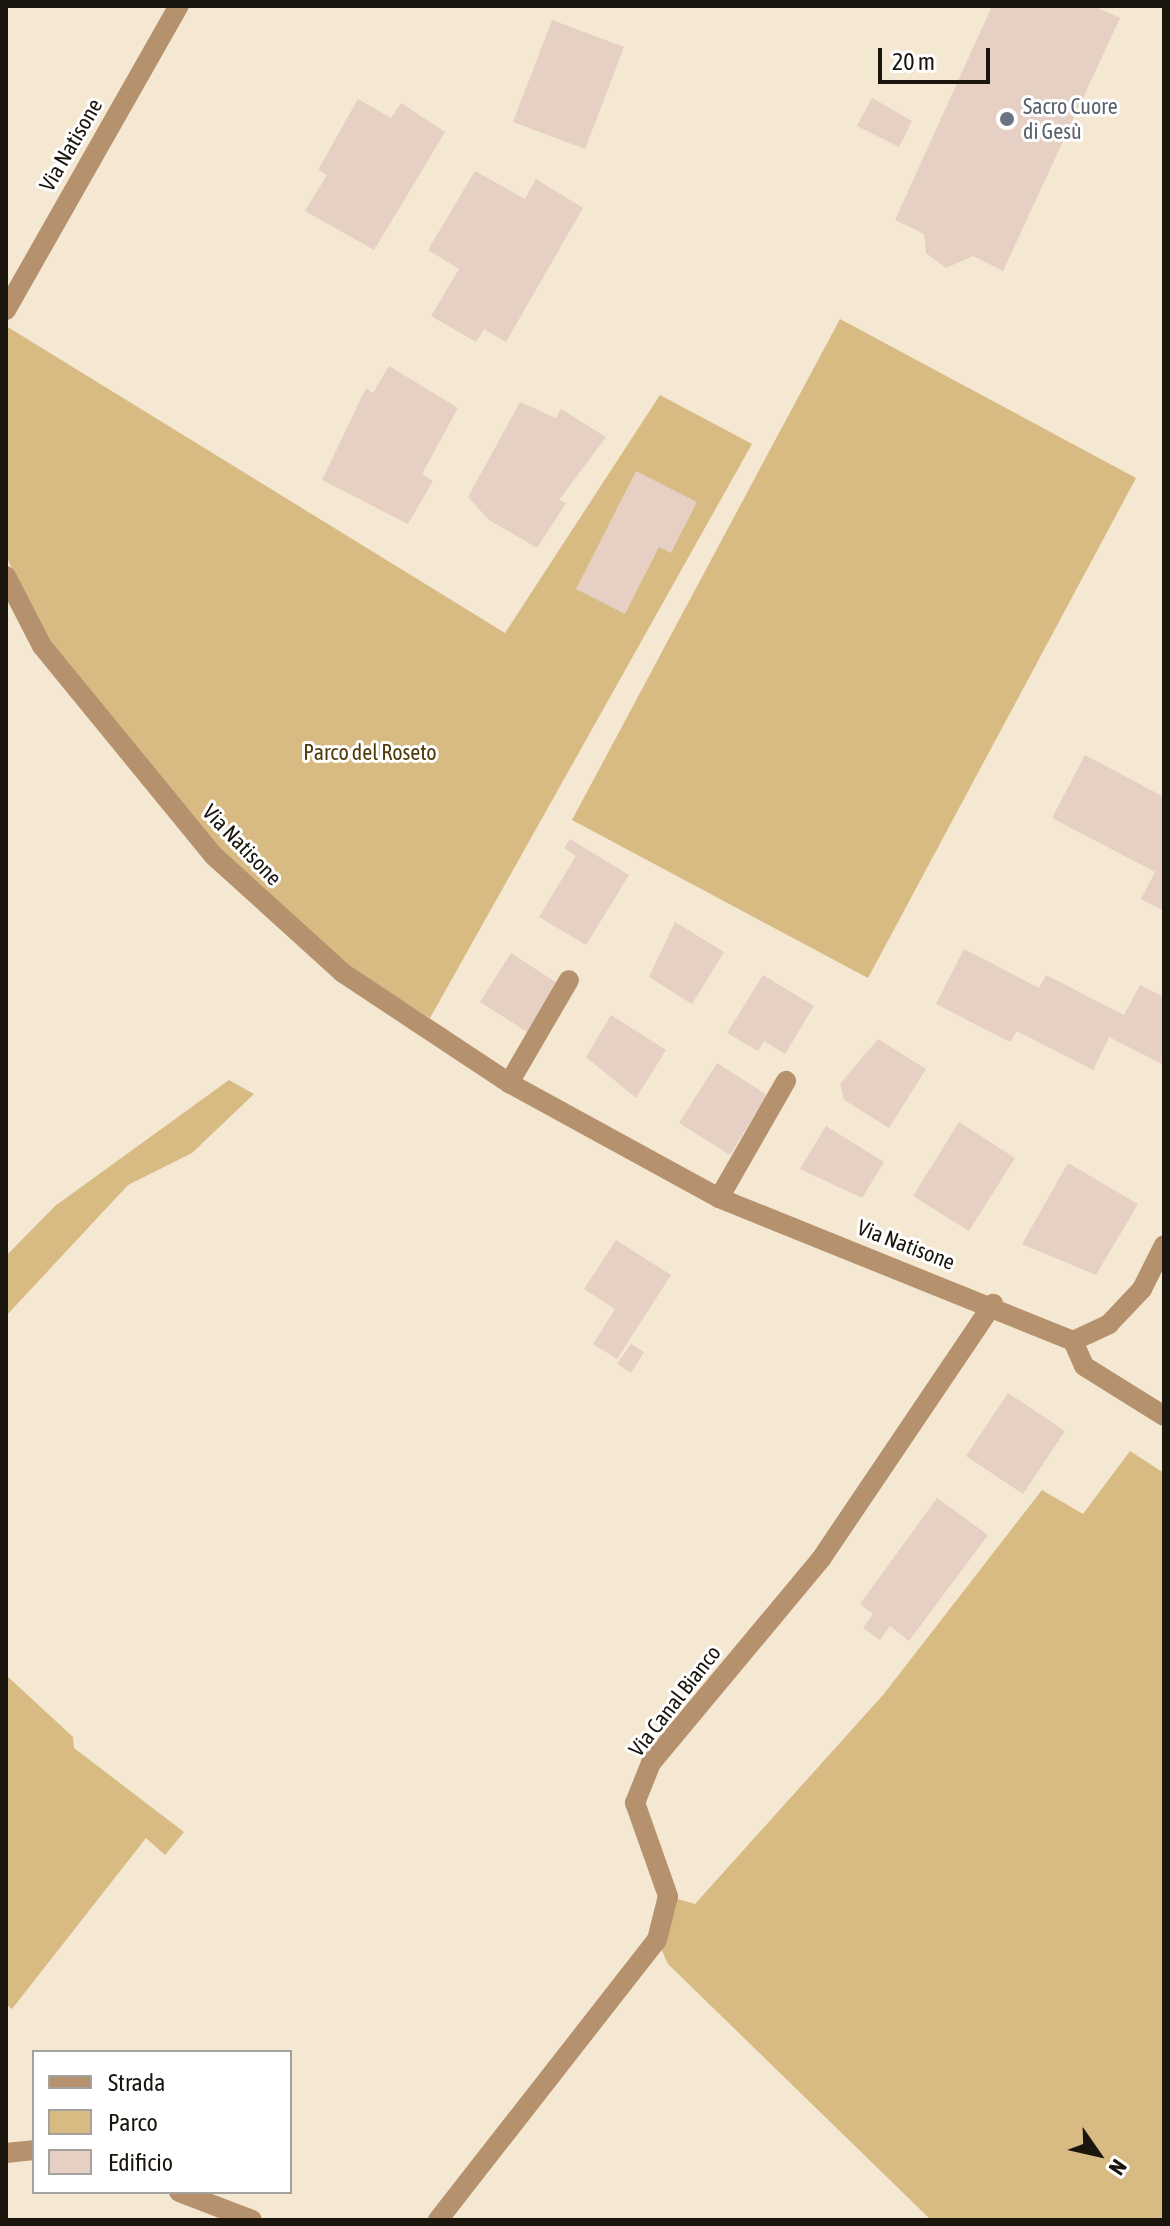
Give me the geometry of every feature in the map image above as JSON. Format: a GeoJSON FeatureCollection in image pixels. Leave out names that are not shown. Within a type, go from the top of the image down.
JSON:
{"type":"FeatureCollection","features":[{"type":"Feature","properties":{"kind":"street","name":"Via Natisone"},"geometry":{"type":"LineString","coordinates":[[6,310],[179,6]]}},
{"type":"Feature","properties":{"kind":"street","name":"Via Natisone"},"geometry":{"type":"LineString","coordinates":[[6,576],[42,646],[214,856],[343,973],[509,1083],[719,1198],[993,1304],[1073,1341]]}},
{"type":"Feature","properties":{"kind":"street"},"geometry":{"type":"LineString","coordinates":[[509,1083],[569,980]]}},
{"type":"Feature","properties":{"kind":"street"},"geometry":{"type":"LineString","coordinates":[[719,1198],[786,1081]]}},
{"type":"Feature","properties":{"kind":"street"},"geometry":{"type":"LineString","coordinates":[[1164,1245],[1142,1289],[1109,1324],[1073,1341],[1084,1366],[1164,1416]]}},
{"type":"Feature","properties":{"kind":"street","name":"Via Canal Bianco"},"geometry":{"type":"LineString","coordinates":[[438,2220],[657,1940],[668,1896],[635,1803],[651,1763],[821,1559],[993,1304]]}},
{"type":"Feature","properties":{"kind":"street"},"geometry":{"type":"LineString","coordinates":[[6,2153],[32,2150]]}},
{"type":"Feature","properties":{"kind":"street"},"geometry":{"type":"LineString","coordinates":[[184,2194],[252,2220]]}},
{"type":"Feature","properties":{"kind":"green space"},"geometry":{"type":"Polygon","coordinates":[[[840,319],[1136,478],[868,978],[572,820],[840,319]]]}},
{"type":"Feature","properties":{"kind":"green space","name":"Parco del Roseto"},"geometry":{"type":"Polygon","coordinates":[[[6,326],[505,633],[660,395],[752,444],[430,1018],[348,966],[219,849],[48,641],[6,556],[6,326]]]}},
{"type":"Feature","properties":{"kind":"green space"},"geometry":{"type":"Polygon","coordinates":[[[229,1080],[254,1094],[192,1153],[128,1185],[6,1316],[6,1256],[55,1206],[229,1080]]]}},
{"type":"Feature","properties":{"kind":"green space"},"geometry":{"type":"Polygon","coordinates":[[[1130,1451],[1164,1473],[1164,2220],[931,2220],[668,1964],[657,1940],[668,1896],[695,1904],[883,1695],[1042,1490],[1083,1514],[1130,1451]]]}},
{"type":"Feature","properties":{"kind":"green space"},"geometry":{"type":"Polygon","coordinates":[[[6,1675],[73,1737],[74,1748],[184,1832],[165,1855],[146,1838],[12,2009],[6,2004],[6,1675]]]}},
{"type":"Feature","properties":{"kind":"building","name":"Sacro Cuore di Gesù"},"geometry":{"type":"Polygon","coordinates":[[[992,6],[1094,6],[1120,18],[1003,271],[973,256],[946,268],[926,253],[924,234],[895,220],[992,6]]]}},
{"type":"Feature","properties":{"kind":"building"},"geometry":{"type":"Polygon","coordinates":[[[552,20],[624,47],[585,149],[513,122],[552,20]]]}},
{"type":"Feature","properties":{"kind":"building"},"geometry":{"type":"Polygon","coordinates":[[[872,98],[912,121],[899,147],[857,126],[872,98]]]}},
{"type":"Feature","properties":{"kind":"building"},"geometry":{"type":"Polygon","coordinates":[[[358,99],[391,118],[401,103],[445,132],[374,250],[305,211],[327,175],[318,170],[358,99]]]}},
{"type":"Feature","properties":{"kind":"building"},"geometry":{"type":"Polygon","coordinates":[[[475,171],[525,199],[536,179],[583,208],[506,342],[484,329],[476,342],[431,316],[459,269],[428,250],[475,171]]]}},
{"type":"Feature","properties":{"kind":"building"},"geometry":{"type":"Polygon","coordinates":[[[389,366],[458,408],[422,474],[433,481],[408,524],[322,480],[366,388],[373,393],[389,366]]]}},
{"type":"Feature","properties":{"kind":"building"},"geometry":{"type":"Polygon","coordinates":[[[520,402],[556,418],[561,409],[606,437],[559,500],[566,503],[537,548],[489,520],[468,497],[520,402]]]}},
{"type":"Feature","properties":{"kind":"building"},"geometry":{"type":"Polygon","coordinates":[[[636,471],[697,502],[671,553],[659,547],[625,614],[576,589],[636,471]]]}},
{"type":"Feature","properties":{"kind":"building"},"geometry":{"type":"Polygon","coordinates":[[[1085,755],[1164,797],[1164,911],[1141,899],[1155,872],[1052,818],[1085,755]]]}},
{"type":"Feature","properties":{"kind":"building"},"geometry":{"type":"Polygon","coordinates":[[[570,839],[629,875],[586,945],[539,917],[576,856],[564,848],[570,839]]]}},
{"type":"Feature","properties":{"kind":"building"},"geometry":{"type":"Polygon","coordinates":[[[675,922],[724,952],[692,1004],[649,977],[675,922]]]}},
{"type":"Feature","properties":{"kind":"building"},"geometry":{"type":"Polygon","coordinates":[[[964,949],[1039,988],[1046,975],[1124,1015],[1140,985],[1164,997],[1164,1065],[1109,1037],[1093,1070],[1017,1031],[1010,1042],[936,1004],[964,949]]]}},
{"type":"Feature","properties":{"kind":"building"},"geometry":{"type":"Polygon","coordinates":[[[511,953],[563,987],[532,1035],[480,1002],[511,953]]]}},
{"type":"Feature","properties":{"kind":"building"},"geometry":{"type":"Polygon","coordinates":[[[763,975],[814,1006],[785,1054],[764,1041],[758,1051],[727,1033],[763,975]]]}},
{"type":"Feature","properties":{"kind":"building"},"geometry":{"type":"Polygon","coordinates":[[[611,1015],[666,1050],[636,1098],[586,1057],[611,1015]]]}},
{"type":"Feature","properties":{"kind":"building"},"geometry":{"type":"Polygon","coordinates":[[[878,1039],[926,1069],[889,1128],[844,1100],[840,1084],[878,1039]]]}},
{"type":"Feature","properties":{"kind":"building"},"geometry":{"type":"Polygon","coordinates":[[[717,1063],[767,1095],[730,1155],[679,1123],[717,1063]]]}},
{"type":"Feature","properties":{"kind":"building"},"geometry":{"type":"Polygon","coordinates":[[[959,1122],[1015,1158],[969,1231],[913,1196],[959,1122]]]}},
{"type":"Feature","properties":{"kind":"building"},"geometry":{"type":"Polygon","coordinates":[[[826,1126],[884,1162],[862,1198],[800,1169],[826,1126]]]}},
{"type":"Feature","properties":{"kind":"building"},"geometry":{"type":"Polygon","coordinates":[[[1068,1163],[1138,1204],[1096,1275],[1022,1244],[1068,1163]]]}},
{"type":"Feature","properties":{"kind":"building"},"geometry":{"type":"Polygon","coordinates":[[[616,1240],[671,1275],[617,1359],[593,1344],[615,1309],[584,1289],[616,1240]]]}},
{"type":"Feature","properties":{"kind":"building"},"geometry":{"type":"Polygon","coordinates":[[[631,1344],[644,1352],[631,1373],[617,1364],[631,1344]]]}},
{"type":"Feature","properties":{"kind":"building"},"geometry":{"type":"Polygon","coordinates":[[[1008,1393],[1065,1431],[1023,1494],[966,1456],[1008,1393]]]}},
{"type":"Feature","properties":{"kind":"building"},"geometry":{"type":"Polygon","coordinates":[[[937,1498],[988,1535],[909,1641],[890,1626],[880,1640],[863,1628],[873,1614],[860,1604],[937,1498]]]}},
{"type":"Feature","properties":{"kind":"place","name":"Sacro Cuore di Gesù"},"geometry":{"type":"Point","coordinates":[1007,119]}}]}
